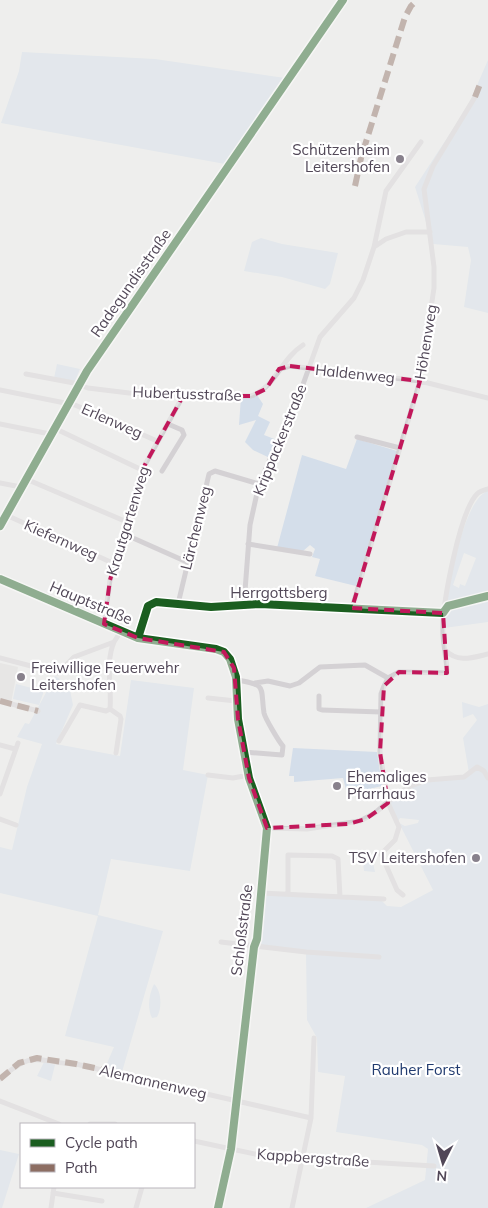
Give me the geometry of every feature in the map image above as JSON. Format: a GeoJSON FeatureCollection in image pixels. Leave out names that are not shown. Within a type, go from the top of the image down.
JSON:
{"type":"FeatureCollection","features":[{"type":"Feature","properties":{"kind":"street","name":"Radegundisstraße"},"geometry":{"type":"LineString","coordinates":[[0,526],[79,384],[343,0]]}},
{"type":"Feature","properties":{"kind":"street","name":"Höhenweg"},"geometry":{"type":"LineString","coordinates":[[352,608],[420,381],[434,288],[430,232],[424,189],[433,166],[475,97]]}},
{"type":"Feature","properties":{"kind":"street"},"geometry":{"type":"LineString","coordinates":[[374,247],[386,191],[421,142]]}},
{"type":"Feature","properties":{"kind":"street"},"geometry":{"type":"LineString","coordinates":[[374,247],[400,234],[430,232]]}},
{"type":"Feature","properties":{"kind":"street","name":"Krippackerstraße"},"geometry":{"type":"LineString","coordinates":[[244,604],[248,544],[260,484],[309,369],[320,337],[354,298],[364,280],[374,247]]}},
{"type":"Feature","properties":{"kind":"street","name":"Hubertusstraße"},"geometry":{"type":"LineString","coordinates":[[79,384],[88,388],[129,393],[182,396],[251,396],[266,389],[291,354],[303,345]]}},
{"type":"Feature","properties":{"kind":"street","name":"Haldenweg"},"geometry":{"type":"LineString","coordinates":[[279,369],[290,366],[420,381],[488,398]]}},
{"type":"Feature","properties":{"kind":"street"},"geometry":{"type":"LineString","coordinates":[[26,374],[79,384]]}},
{"type":"Feature","properties":{"kind":"street","name":"Erlenweg"},"geometry":{"type":"LineString","coordinates":[[0,390],[75,405],[157,441]]}},
{"type":"Feature","properties":{"kind":"street","name":"Krautgartenweg"},"geometry":{"type":"LineString","coordinates":[[104,624],[108,590],[142,470],[182,396]]}},
{"type":"Feature","properties":{"kind":"street"},"geometry":{"type":"LineString","coordinates":[[0,424],[52,431],[142,470]]}},
{"type":"Feature","properties":{"kind":"street"},"geometry":{"type":"LineString","coordinates":[[162,471],[184,434],[182,430],[168,424]]}},
{"type":"Feature","properties":{"kind":"street"},"geometry":{"type":"LineString","coordinates":[[357,437],[400,448]]}},
{"type":"Feature","properties":{"kind":"street","name":"Lärchenweg"},"geometry":{"type":"LineString","coordinates":[[178,604],[209,474],[215,472],[260,484]]}},
{"type":"Feature","properties":{"kind":"street"},"geometry":{"type":"LineString","coordinates":[[26,479],[127,522]]}},
{"type":"Feature","properties":{"kind":"street"},"geometry":{"type":"LineString","coordinates":[[0,483],[21,487]]}},
{"type":"Feature","properties":{"kind":"street"},"geometry":{"type":"LineString","coordinates":[[402,895],[397,890],[381,854],[395,840],[399,827],[388,802],[380,752],[381,694],[388,678],[399,672],[447,673],[443,613],[458,537],[475,497],[481,491],[488,489]]}},
{"type":"Feature","properties":{"kind":"street","name":"Kiefernweg"},"geometry":{"type":"LineString","coordinates":[[6,516],[115,564]]}},
{"type":"Feature","properties":{"kind":"street"},"geometry":{"type":"LineString","coordinates":[[124,534],[187,562]]}},
{"type":"Feature","properties":{"kind":"street"},"geometry":{"type":"LineString","coordinates":[[248,544],[310,554]]}},
{"type":"Feature","properties":{"kind":"street","name":"Hauptstraße"},"geometry":{"type":"LineString","coordinates":[[0,579],[138,638],[216,648],[224,652],[230,659]]}},
{"type":"Feature","properties":{"kind":"street","name":"Herrgottsberg"},"geometry":{"type":"LineString","coordinates":[[138,638],[148,606],[156,602],[211,607],[244,604],[443,613]]}},
{"type":"Feature","properties":{"kind":"street"},"geometry":{"type":"LineString","coordinates":[[110,709],[112,690],[109,678],[111,649],[121,631]]}},
{"type":"Feature","properties":{"kind":"street"},"geometry":{"type":"LineString","coordinates":[[0,658],[58,673],[74,657],[114,642]]}},
{"type":"Feature","properties":{"kind":"street"},"geometry":{"type":"LineString","coordinates":[[444,650],[452,658],[459,659],[488,654]]}},
{"type":"Feature","properties":{"kind":"street","name":"Schloßstraße"},"geometry":{"type":"LineString","coordinates":[[218,1208],[231,1150],[254,947],[257,938],[267,828],[249,775],[236,701],[237,680],[230,659]]}},
{"type":"Feature","properties":{"kind":"street"},"geometry":{"type":"LineString","coordinates":[[237,680],[255,683],[268,682],[283,686],[294,685],[320,667],[366,665],[388,678]]}},
{"type":"Feature","properties":{"kind":"street"},"geometry":{"type":"LineString","coordinates":[[244,752],[282,755],[283,746],[276,740],[271,724],[264,715],[264,696],[255,683]]}},
{"type":"Feature","properties":{"kind":"street"},"geometry":{"type":"LineString","coordinates":[[319,696],[319,709],[322,710],[381,712]]}},
{"type":"Feature","properties":{"kind":"street"},"geometry":{"type":"LineString","coordinates":[[208,698],[236,701]]}},
{"type":"Feature","properties":{"kind":"street"},"geometry":{"type":"LineString","coordinates":[[0,701],[38,711]]}},
{"type":"Feature","properties":{"kind":"street"},"geometry":{"type":"LineString","coordinates":[[59,741],[80,705],[106,711],[110,709]]}},
{"type":"Feature","properties":{"kind":"street"},"geometry":{"type":"LineString","coordinates":[[110,709],[120,716],[121,719],[116,753]]}},
{"type":"Feature","properties":{"kind":"street"},"geometry":{"type":"LineString","coordinates":[[0,794],[18,743]]}},
{"type":"Feature","properties":{"kind":"street"},"geometry":{"type":"LineString","coordinates":[[0,745],[15,749]]}},
{"type":"Feature","properties":{"kind":"street"},"geometry":{"type":"LineString","coordinates":[[267,828],[307,829],[348,824],[366,819],[411,786],[427,780],[464,777],[478,767],[484,771],[488,778]]}},
{"type":"Feature","properties":{"kind":"street"},"geometry":{"type":"LineString","coordinates":[[208,776],[233,778],[249,775]]}},
{"type":"Feature","properties":{"kind":"street"},"geometry":{"type":"LineString","coordinates":[[0,819],[16,826]]}},
{"type":"Feature","properties":{"kind":"street"},"geometry":{"type":"LineString","coordinates":[[288,894],[288,855],[332,856],[338,859],[340,866],[340,897]]}},
{"type":"Feature","properties":{"kind":"street"},"geometry":{"type":"LineString","coordinates":[[261,893],[384,899]]}},
{"type":"Feature","properties":{"kind":"street"},"geometry":{"type":"LineString","coordinates":[[220,942],[254,947],[377,958]]}},
{"type":"Feature","properties":{"kind":"street"},"geometry":{"type":"LineString","coordinates":[[292,1208],[311,1118],[314,1038]]}},
{"type":"Feature","properties":{"kind":"street","name":"Alemannenweg"},"geometry":{"type":"LineString","coordinates":[[0,1079],[19,1063],[37,1058],[58,1063],[76,1064],[311,1118]]}},
{"type":"Feature","properties":{"kind":"street"},"geometry":{"type":"LineString","coordinates":[[0,1101],[56,1123]]}},
{"type":"Feature","properties":{"kind":"street","name":"Kappbergstraße"},"geometry":{"type":"LineString","coordinates":[[195,1141],[264,1156],[303,1157],[430,1168],[434,1166]]}},
{"type":"Feature","properties":{"kind":"street"},"geometry":{"type":"LineString","coordinates":[[136,1208],[142,1188]]}},
{"type":"Feature","properties":{"kind":"street"},"geometry":{"type":"LineString","coordinates":[[52,1208],[53,1190],[102,1201]]}},
{"type":"Feature","properties":{"kind":"highlighted area"},"geometry":{"type":"Polygon","coordinates":[[[290,366],[420,381],[352,608],[443,613],[447,673],[399,672],[384,686],[380,752],[388,803],[366,819],[348,824],[267,828],[249,778],[238,719],[234,668],[224,652],[138,638],[104,624],[110,580],[142,470],[183,396],[251,396],[266,389],[279,369],[290,366]]]}},
{"type":"Feature","properties":{"kind":"shaded area"},"geometry":{"type":"Polygon","coordinates":[[[0,663],[18,667],[11,703],[0,700],[0,663]]]}},
{"type":"Feature","properties":{"kind":"green space"},"geometry":{"type":"Polygon","coordinates":[[[22,52],[155,59],[285,78],[225,164],[1,123],[19,71],[22,52]]]}},
{"type":"Feature","properties":{"kind":"green space"},"geometry":{"type":"Polygon","coordinates":[[[488,60],[488,313],[464,307],[471,260],[468,247],[433,244],[415,187],[468,106],[488,60]]]}},
{"type":"Feature","properties":{"kind":"green space"},"geometry":{"type":"Polygon","coordinates":[[[261,238],[282,244],[338,253],[330,284],[325,289],[282,277],[244,271],[252,242],[261,238]]]}},
{"type":"Feature","properties":{"kind":"green space"},"geometry":{"type":"Polygon","coordinates":[[[57,364],[80,369],[75,381],[54,378],[57,364]]]}},
{"type":"Feature","properties":{"kind":"green space"},"geometry":{"type":"Polygon","coordinates":[[[257,395],[263,404],[258,416],[270,422],[264,435],[277,440],[270,458],[253,450],[245,442],[256,420],[239,425],[241,397],[257,395]]]}},
{"type":"Feature","properties":{"kind":"green space"},"geometry":{"type":"Polygon","coordinates":[[[357,439],[397,451],[356,586],[315,576],[320,559],[312,557],[315,549],[310,545],[303,551],[277,548],[302,455],[346,469],[357,439]]]}},
{"type":"Feature","properties":{"kind":"green space"},"geometry":{"type":"Polygon","coordinates":[[[488,491],[488,622],[444,628],[448,596],[457,553],[470,512],[478,498],[488,491]],[[464,553],[453,585],[459,588],[460,584],[465,586],[476,558],[464,553]]]}},
{"type":"Feature","properties":{"kind":"green space"},"geometry":{"type":"Polygon","coordinates":[[[55,676],[69,685],[73,705],[56,744],[120,756],[131,680],[194,688],[183,770],[208,775],[190,871],[111,859],[98,915],[163,931],[122,1072],[105,1068],[114,1047],[65,1036],[98,916],[0,893],[0,847],[12,850],[27,787],[42,744],[17,737],[25,723],[29,724],[55,676]]]}},
{"type":"Feature","properties":{"kind":"green space"},"geometry":{"type":"Polygon","coordinates":[[[16,684],[44,691],[39,705],[13,699],[16,684]]]}},
{"type":"Feature","properties":{"kind":"green space","name":"Rauher Forst"},"geometry":{"type":"Polygon","coordinates":[[[462,702],[479,707],[488,704],[488,1208],[366,1208],[425,1180],[428,1149],[422,1145],[336,1132],[345,1076],[318,1072],[317,1038],[307,1020],[306,952],[254,947],[261,893],[380,899],[387,906],[401,907],[433,890],[399,823],[405,826],[418,823],[419,820],[400,818],[398,821],[388,803],[410,787],[432,780],[456,778],[469,773],[463,738],[477,720],[473,714],[463,718],[462,702]]]}},
{"type":"Feature","properties":{"kind":"green space"},"geometry":{"type":"Polygon","coordinates":[[[293,748],[377,752],[382,786],[347,794],[343,778],[294,782],[294,776],[289,776],[293,748]]]}},
{"type":"Feature","properties":{"kind":"green space"},"geometry":{"type":"Polygon","coordinates":[[[362,854],[371,854],[375,872],[364,871],[362,854]]]}},
{"type":"Feature","properties":{"kind":"green space"},"geometry":{"type":"Polygon","coordinates":[[[154,984],[159,991],[160,1005],[159,1014],[157,1017],[152,1018],[149,1001],[154,984]]]}},
{"type":"Feature","properties":{"kind":"green space"},"geometry":{"type":"Polygon","coordinates":[[[44,1062],[55,1065],[51,1081],[37,1076],[44,1062]]]}},
{"type":"Feature","properties":{"kind":"green space"},"geometry":{"type":"Polygon","coordinates":[[[0,1150],[19,1154],[2,1208],[0,1208],[0,1150]]]}},
{"type":"Feature","properties":{"kind":"marked path"},"geometry":{"type":"LineString","coordinates":[[355,186],[361,158],[405,17],[417,0]]}},
{"type":"Feature","properties":{"kind":"marked path"},"geometry":{"type":"LineString","coordinates":[[475,97],[480,84]]}},
{"type":"Feature","properties":{"kind":"marked path"},"geometry":{"type":"LineString","coordinates":[[0,701],[38,711]]}},
{"type":"Feature","properties":{"kind":"marked path"},"geometry":{"type":"LineString","coordinates":[[0,1079],[19,1063],[37,1058],[122,1074]]}},
{"type":"Feature","properties":{"kind":"cycle path"},"geometry":{"type":"LineString","coordinates":[[0,526],[87,371],[343,0]]}},
{"type":"Feature","properties":{"kind":"cycle path"},"geometry":{"type":"LineString","coordinates":[[0,579],[138,638],[216,649],[224,652],[230,659],[236,677],[238,719],[249,778],[267,828],[257,939],[254,947],[231,1149],[218,1208]]}},
{"type":"Feature","properties":{"kind":"cycle path"},"geometry":{"type":"LineString","coordinates":[[138,638],[148,606],[156,602],[211,607],[260,604],[443,613],[448,606],[488,596]]}},
{"type":"Feature","properties":{"kind":"place","name":"Schützenheim Leitershofen"},"geometry":{"type":"Point","coordinates":[400,159]}},
{"type":"Feature","properties":{"kind":"place","name":"Freiwillige Feuerwehr Leitershofen"},"geometry":{"type":"Point","coordinates":[21,677]}},
{"type":"Feature","properties":{"kind":"place","name":"Ehemaliges Pfarrhaus"},"geometry":{"type":"Point","coordinates":[337,786]}},
{"type":"Feature","properties":{"kind":"place","name":"TSV Leitershofen"},"geometry":{"type":"Point","coordinates":[476,858]}}]}
